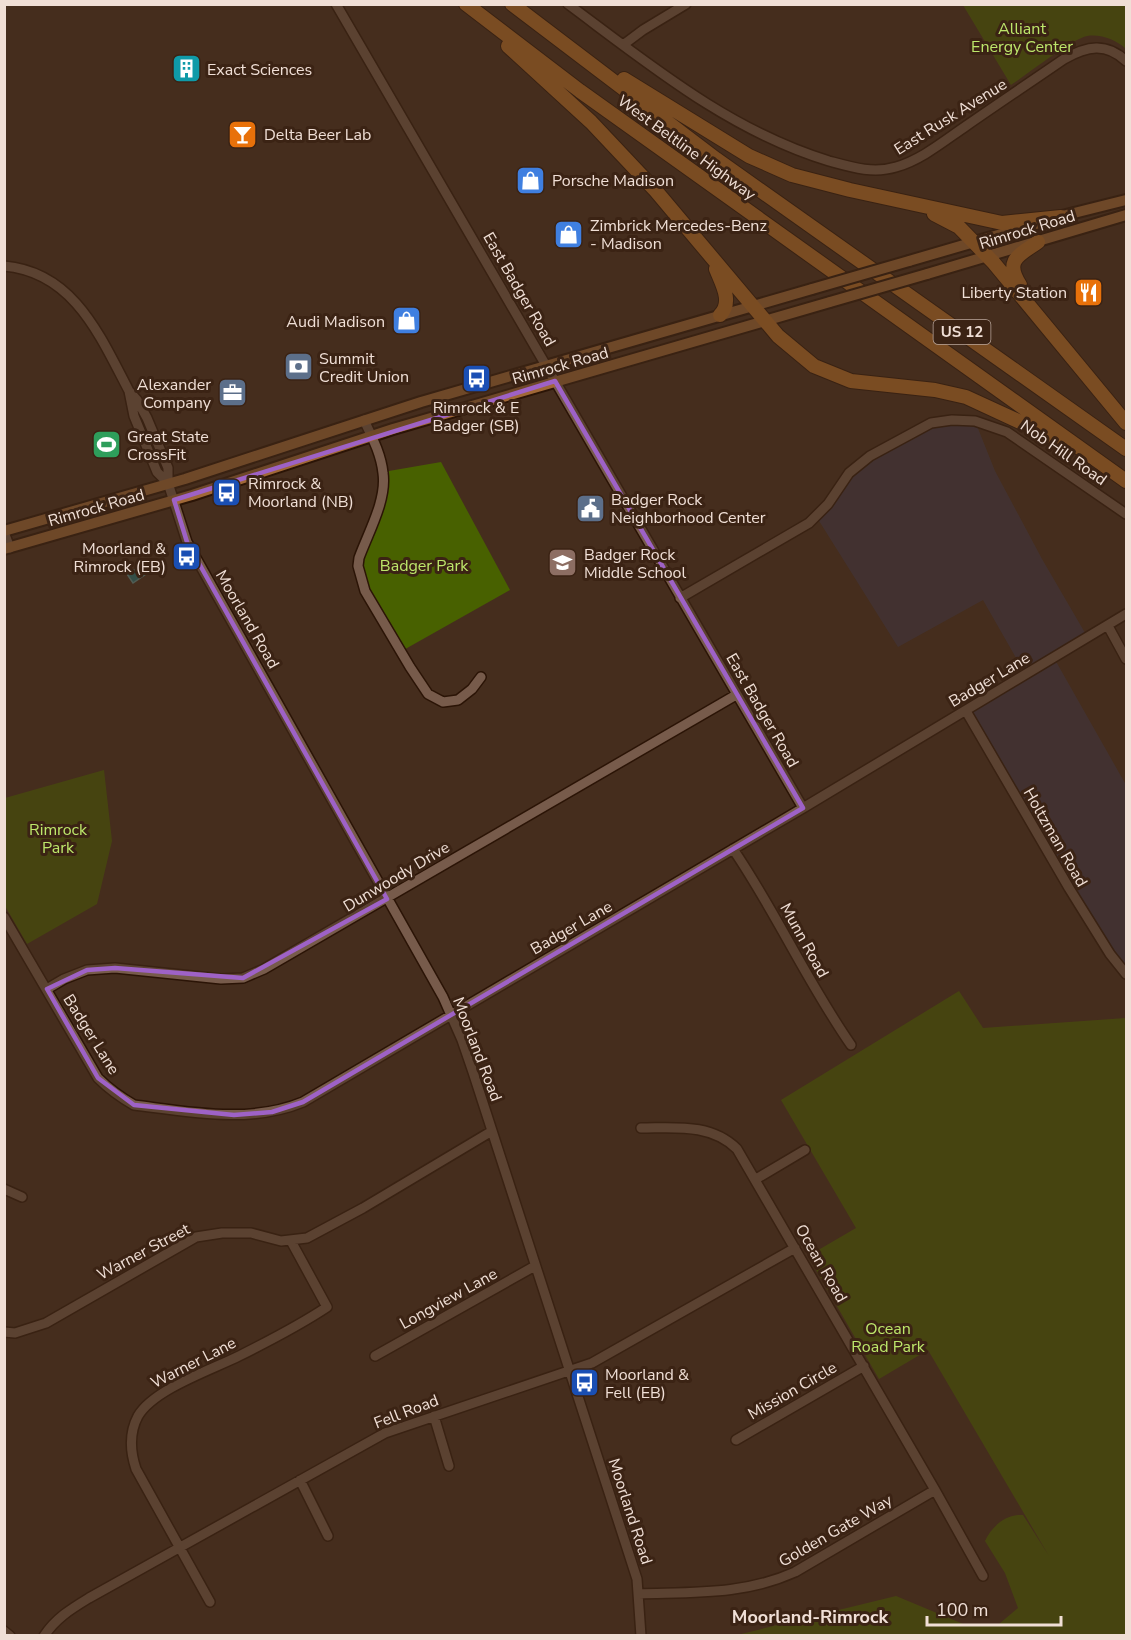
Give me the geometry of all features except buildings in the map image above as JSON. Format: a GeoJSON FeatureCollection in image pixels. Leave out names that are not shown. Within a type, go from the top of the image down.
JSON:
{"type":"FeatureCollection","features":[{"type":"Feature","properties":{"kind":"highway"},"geometry":{"type":"LineString","coordinates":[[464,4],[591,122],[656,191],[778,336],[814,366],[851,381],[935,390],[966,397],[1093,457]]}},
{"type":"Feature","properties":{"kind":"highway","name":"West Beltline Highway"},"geometry":{"type":"LineString","coordinates":[[464,4],[580,91],[1126,481]]}},
{"type":"Feature","properties":{"kind":"highway","name":"West Beltline Highway"},"geometry":{"type":"LineString","coordinates":[[512,4],[716,159],[1126,449]]}},
{"type":"Feature","properties":{"kind":"highway"},"geometry":{"type":"LineString","coordinates":[[531,20],[684,118],[749,156],[804,178],[1002,223],[1061,217]]}},
{"type":"Feature","properties":{"kind":"highway"},"geometry":{"type":"LineString","coordinates":[[902,202],[944,218],[959,227],[988,256],[1126,423]]}},
{"type":"Feature","properties":{"kind":"highway"},"geometry":{"type":"LineString","coordinates":[[1038,242],[1018,256],[1013,262],[1013,268],[1014,275],[1046,325]]}},
{"type":"Feature","properties":{"kind":"highway"},"geometry":{"type":"LineString","coordinates":[[711,256],[725,290],[727,304],[720,315]]}},
{"type":"Feature","properties":{"kind":"main road","name":"Rimrock Road"},"geometry":{"type":"LineString","coordinates":[[4,532],[168,483],[364,420],[753,305],[1126,200]]}},
{"type":"Feature","properties":{"kind":"main road","name":"Rimrock Road"},"geometry":{"type":"LineString","coordinates":[[7,548],[174,500],[371,436],[555,381],[1126,215]]}},
{"type":"Feature","properties":{"kind":"street","name":"East Badger Road"},"geometry":{"type":"LineString","coordinates":[[336,4],[802,808]]}},
{"type":"Feature","properties":{"kind":"street","name":"East Rusk Avenue"},"geometry":{"type":"LineString","coordinates":[[568,4],[664,75],[749,130],[814,157],[872,171],[894,168],[922,155],[1076,52],[1101,47],[1119,54],[1126,61]]}},
{"type":"Feature","properties":{"kind":"street"},"geometry":{"type":"LineString","coordinates":[[623,45],[686,4]]}},
{"type":"Feature","properties":{"kind":"street","name":"Moorland Road"},"geometry":{"type":"LineString","coordinates":[[4,266],[38,273],[67,292],[79,305],[129,392],[137,400],[168,468],[168,483],[188,542],[451,1015],[466,1051],[637,1579],[641,1635]]}},
{"type":"Feature","properties":{"kind":"street"},"geometry":{"type":"LineString","coordinates":[[364,420],[383,472],[384,488],[359,558],[358,566],[365,591],[428,694],[443,702],[458,700],[472,689],[481,676]]}},
{"type":"Feature","properties":{"kind":"street","name":"Nob Hill Road"},"geometry":{"type":"LineString","coordinates":[[680,598],[809,523],[828,504],[849,473],[870,456],[931,423],[952,420],[975,421],[1007,432],[1025,442],[1126,514]]}},
{"type":"Feature","properties":{"kind":"street"},"geometry":{"type":"LineString","coordinates":[[4,532],[7,548]]}},
{"type":"Feature","properties":{"kind":"street","name":"Badger Lane"},"geometry":{"type":"LineString","coordinates":[[4,917],[98,1078],[116,1094],[134,1105],[234,1115],[272,1112],[303,1102],[966,711],[1126,614]]}},
{"type":"Feature","properties":{"kind":"street"},"geometry":{"type":"LineString","coordinates":[[1108,626],[1126,659]]}},
{"type":"Feature","properties":{"kind":"street","name":"Dunwoody Drive"},"geometry":{"type":"LineString","coordinates":[[47,989],[87,970],[114,968],[221,979],[243,978],[264,969],[387,899],[736,695]]}},
{"type":"Feature","properties":{"kind":"street","name":"Holtzman Road"},"geometry":{"type":"LineString","coordinates":[[966,711],[1068,888],[1110,954],[1126,974]]}},
{"type":"Feature","properties":{"kind":"street","name":"Munn Road"},"geometry":{"type":"LineString","coordinates":[[733,849],[768,904],[850,1046]]}},
{"type":"Feature","properties":{"kind":"street","name":"Ocean Road"},"geometry":{"type":"LineString","coordinates":[[641,1128],[702,1129],[720,1136],[737,1149],[983,1576]]}},
{"type":"Feature","properties":{"kind":"street","name":"Warner Street"},"geometry":{"type":"LineString","coordinates":[[4,1332],[15,1333],[46,1323],[196,1237],[222,1233],[250,1233],[281,1241],[307,1238],[328,1228],[492,1131]]}},
{"type":"Feature","properties":{"kind":"street"},"geometry":{"type":"LineString","coordinates":[[756,1179],[805,1150]]}},
{"type":"Feature","properties":{"kind":"street"},"geometry":{"type":"LineString","coordinates":[[4,1189],[22,1197]]}},
{"type":"Feature","properties":{"kind":"street","name":"Warner Lane"},"geometry":{"type":"LineString","coordinates":[[179,1548],[136,1469],[130,1447],[132,1433],[142,1411],[159,1395],[268,1341],[327,1307],[291,1241]]}},
{"type":"Feature","properties":{"kind":"street","name":"Fell Road"},"geometry":{"type":"LineString","coordinates":[[44,1635],[64,1613],[385,1433],[592,1363],[795,1248]]}},
{"type":"Feature","properties":{"kind":"street","name":"Longview Lane"},"geometry":{"type":"LineString","coordinates":[[375,1356],[535,1266]]}},
{"type":"Feature","properties":{"kind":"street","name":"Mission Circle"},"geometry":{"type":"LineString","coordinates":[[736,1440],[864,1366]]}},
{"type":"Feature","properties":{"kind":"street"},"geometry":{"type":"LineString","coordinates":[[434,1416],[448,1466]]}},
{"type":"Feature","properties":{"kind":"street"},"geometry":{"type":"LineString","coordinates":[[300,1480],[328,1536]]}},
{"type":"Feature","properties":{"kind":"street","name":"Golden Gate Way"},"geometry":{"type":"LineString","coordinates":[[639,1594],[750,1588],[770,1582],[795,1572],[935,1490]]}},
{"type":"Feature","properties":{"kind":"street"},"geometry":{"type":"LineString","coordinates":[[179,1548],[210,1602]]}},
{"type":"Feature","properties":{"kind":"street"},"geometry":{"type":"LineString","coordinates":[[4,1631],[10,1635]]}},
{"type":"Feature","properties":{"kind":"highlighted area"},"geometry":{"type":"Polygon","coordinates":[[[555,381],[803,808],[303,1102],[272,1112],[234,1115],[134,1105],[98,1078],[47,989],[87,970],[115,968],[243,978],[387,899],[187,542],[174,500],[555,381]]]}},
{"type":"Feature","properties":{"kind":"shaded area"},"geometry":{"type":"Polygon","coordinates":[[[975,421],[995,471],[1088,638],[1054,658],[1126,785],[1126,974],[966,711],[1028,673],[1023,670],[983,600],[898,647],[816,516],[849,473],[915,430],[975,421]]]}},
{"type":"Feature","properties":{"kind":"green space","name":"Alliant Energy Center"},"geometry":{"type":"Polygon","coordinates":[[[963,5],[1126,5],[1126,49],[1108,38],[1087,36],[1060,50],[1011,85],[963,5]]]}},
{"type":"Feature","properties":{"kind":"green space","name":"Badger Park"},"geometry":{"type":"Polygon","coordinates":[[[441,462],[510,590],[400,652],[375,610],[359,558],[370,526],[383,472],[441,462]]]}},
{"type":"Feature","properties":{"kind":"green space","name":"Rimrock Park"},"geometry":{"type":"Polygon","coordinates":[[[104,770],[112,841],[97,904],[27,944],[5,906],[5,798],[104,770]]]}},
{"type":"Feature","properties":{"kind":"green space","name":"Ocean Road Park"},"geometry":{"type":"Polygon","coordinates":[[[959,991],[983,1028],[1126,1018],[1126,1635],[737,1635],[896,1596],[968,1626],[999,1624],[1018,1608],[1005,1573],[985,1541],[992,1530],[1005,1519],[1023,1515],[1049,1556],[928,1350],[879,1379],[808,1256],[856,1228],[781,1100],[959,991]]]}},
{"type":"Feature","properties":{"kind":"water"},"geometry":{"type":"Polygon","coordinates":[[[141,566],[146,574],[133,583],[127,574],[141,566]]]}},
{"type":"Feature","properties":{"kind":"place","name":"Exact Sciences"},"geometry":{"type":"Point","coordinates":[186,69]}},
{"type":"Feature","properties":{"kind":"place","name":"Delta Beer Lab"},"geometry":{"type":"Point","coordinates":[243,134]}},
{"type":"Feature","properties":{"kind":"place","name":"Porsche Madison"},"geometry":{"type":"Point","coordinates":[531,180]}},
{"type":"Feature","properties":{"kind":"place","name":"Zimbrick Mercedes-Benz - Madison"},"geometry":{"type":"Point","coordinates":[569,234]}},
{"type":"Feature","properties":{"kind":"place","name":"Liberty Station"},"geometry":{"type":"Point","coordinates":[1088,292]}},
{"type":"Feature","properties":{"kind":"place","name":"Audi Madison"},"geometry":{"type":"Point","coordinates":[406,321]}},
{"type":"Feature","properties":{"kind":"place","name":"Summit Credit Union"},"geometry":{"type":"Point","coordinates":[298,367]}},
{"type":"Feature","properties":{"kind":"place","name":"Rimrock & E Badger (SB)"},"geometry":{"type":"Point","coordinates":[476,379]}},
{"type":"Feature","properties":{"kind":"place","name":"Alexander Company"},"geometry":{"type":"Point","coordinates":[232,393]}},
{"type":"Feature","properties":{"kind":"place","name":"Great State CrossFit"},"geometry":{"type":"Point","coordinates":[106,445]}},
{"type":"Feature","properties":{"kind":"place","name":"Rimrock & Moorland (NB)"},"geometry":{"type":"Point","coordinates":[227,492]}},
{"type":"Feature","properties":{"kind":"place","name":"Badger Rock Neighborhood Center"},"geometry":{"type":"Point","coordinates":[590,508]}},
{"type":"Feature","properties":{"kind":"place","name":"Moorland & Rimrock (EB)"},"geometry":{"type":"Point","coordinates":[187,557]}},
{"type":"Feature","properties":{"kind":"place","name":"Badger Rock Middle School"},"geometry":{"type":"Point","coordinates":[563,563]}},
{"type":"Feature","properties":{"kind":"place","name":"Moorland & Fell (EB)"},"geometry":{"type":"Point","coordinates":[584,1383]}},
{"type":"Feature","properties":{"kind":"district","name":"Moorland-Rimrock"},"geometry":{"type":"Point","coordinates":[810,1617]}}]}
